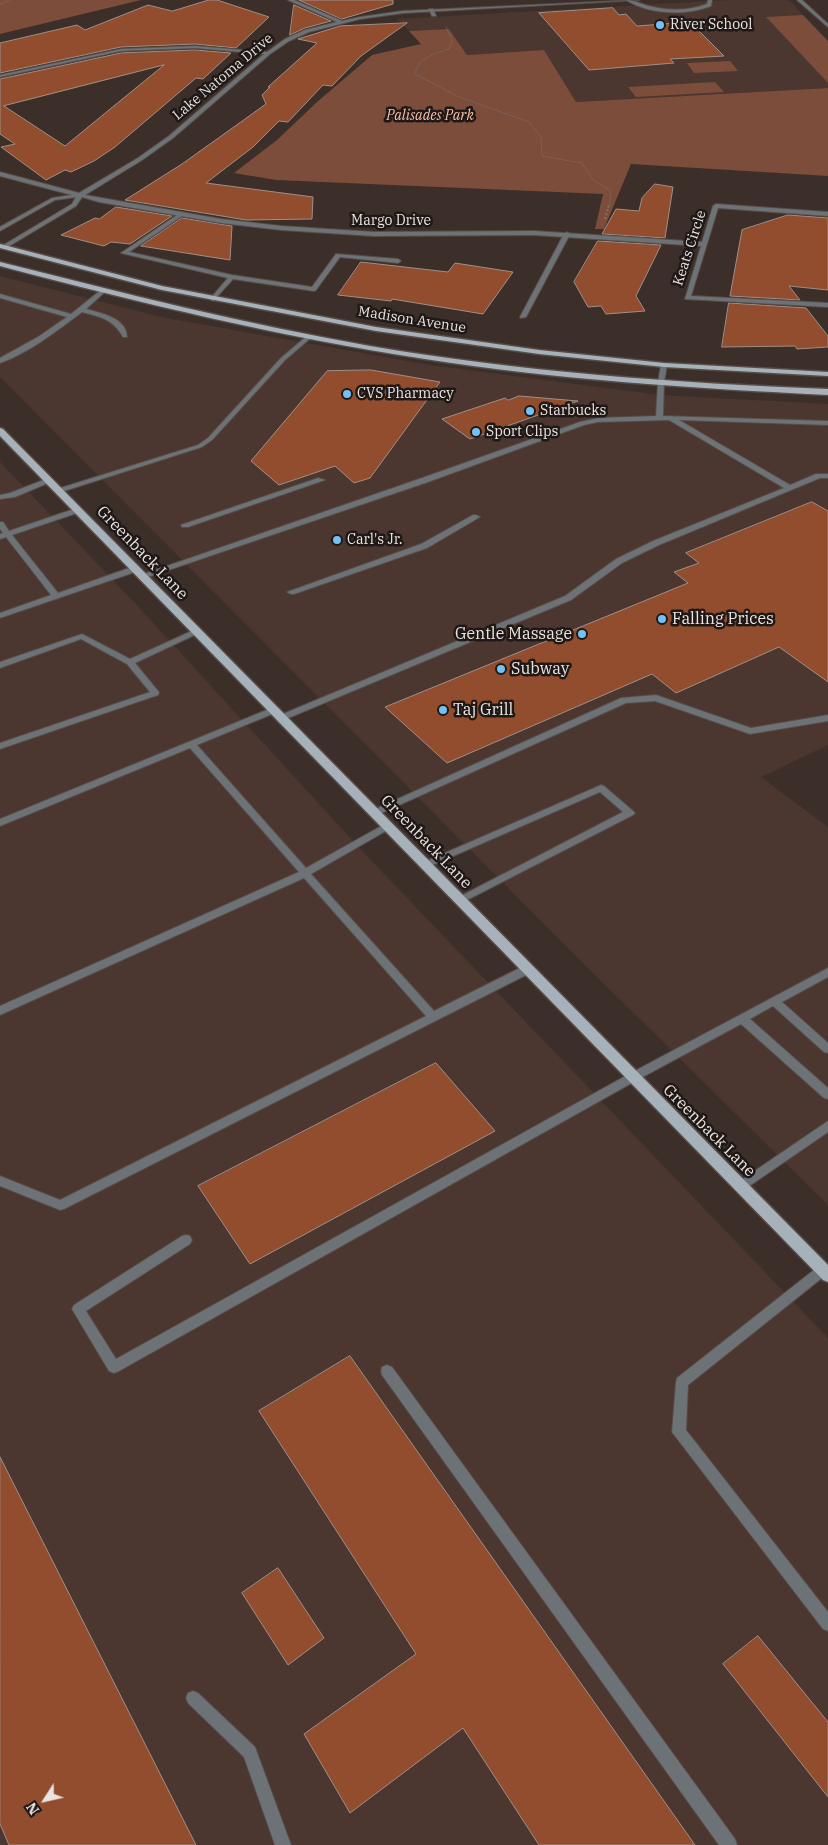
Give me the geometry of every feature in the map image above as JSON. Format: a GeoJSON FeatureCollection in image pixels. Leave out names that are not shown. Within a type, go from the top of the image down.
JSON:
{"type":"FeatureCollection","features":[{"type":"Feature","properties":{"kind":"main road","name":"Madison Avenue"},"geometry":{"type":"LineString","coordinates":[[1,247],[213,299],[376,329],[530,351],[664,365],[828,374]]}},
{"type":"Feature","properties":{"kind":"main road","name":"Madison Avenue"},"geometry":{"type":"LineString","coordinates":[[0,264],[218,318],[371,348],[462,361],[660,382],[828,392]]}},
{"type":"Feature","properties":{"kind":"main road","name":"Greenback Lane"},"geometry":{"type":"LineString","coordinates":[[0,431],[826,1273]]}},
{"type":"Feature","properties":{"kind":"street"},"geometry":{"type":"LineString","coordinates":[[290,0],[340,22]]}},
{"type":"Feature","properties":{"kind":"street"},"geometry":{"type":"LineString","coordinates":[[628,0],[657,10],[702,9],[709,5],[710,0]]}},
{"type":"Feature","properties":{"kind":"street","name":"Lake Natoma Drive"},"geometry":{"type":"LineString","coordinates":[[0,229],[54,199],[80,195],[171,137],[268,53],[300,34],[340,22],[381,14],[432,12],[463,8],[514,9],[637,0]]}},
{"type":"Feature","properties":{"kind":"street"},"geometry":{"type":"LineString","coordinates":[[799,0],[828,26]]}},
{"type":"Feature","properties":{"kind":"street"},"geometry":{"type":"LineString","coordinates":[[458,3],[463,8]]}},
{"type":"Feature","properties":{"kind":"street"},"geometry":{"type":"LineString","coordinates":[[0,76],[120,50],[205,47],[268,53]]}},
{"type":"Feature","properties":{"kind":"street","name":"Margo Drive"},"geometry":{"type":"LineString","coordinates":[[0,174],[80,195],[180,215],[281,228],[327,232],[567,234],[704,244]]}},
{"type":"Feature","properties":{"kind":"street","name":"Lake Natoma Drive"},"geometry":{"type":"LineString","coordinates":[[1,247],[74,205],[80,195]]}},
{"type":"Feature","properties":{"kind":"street","name":"Keats Circle"},"geometry":{"type":"LineString","coordinates":[[828,214],[716,206],[687,298],[828,305]]}},
{"type":"Feature","properties":{"kind":"street"},"geometry":{"type":"LineString","coordinates":[[180,215],[124,253],[232,277],[314,289],[338,255],[398,261]]}},
{"type":"Feature","properties":{"kind":"street"},"geometry":{"type":"LineString","coordinates":[[523,318],[567,234]]}},
{"type":"Feature","properties":{"kind":"street"},"geometry":{"type":"LineString","coordinates":[[213,299],[232,277]]}},
{"type":"Feature","properties":{"kind":"street"},"geometry":{"type":"LineString","coordinates":[[0,362],[27,348],[73,317],[103,291]]}},
{"type":"Feature","properties":{"kind":"street"},"geometry":{"type":"LineString","coordinates":[[0,296],[73,317]]}},
{"type":"Feature","properties":{"kind":"street"},"geometry":{"type":"LineString","coordinates":[[82,310],[114,320],[122,326],[125,336]]}},
{"type":"Feature","properties":{"kind":"street"},"geometry":{"type":"LineString","coordinates":[[0,497],[53,486],[200,446],[210,439],[283,358],[310,336]]}},
{"type":"Feature","properties":{"kind":"street"},"geometry":{"type":"LineString","coordinates":[[659,418],[660,382],[664,365]]}},
{"type":"Feature","properties":{"kind":"street"},"geometry":{"type":"LineString","coordinates":[[671,418],[790,488]]}},
{"type":"Feature","properties":{"kind":"street"},"geometry":{"type":"LineString","coordinates":[[0,616],[56,596],[138,572],[425,480],[582,423],[598,420],[671,418],[828,423]]}},
{"type":"Feature","properties":{"kind":"street"},"geometry":{"type":"LineString","coordinates":[[0,823],[191,744],[277,714],[568,598],[619,561],[656,542],[819,476],[828,476]]}},
{"type":"Feature","properties":{"kind":"street"},"geometry":{"type":"LineString","coordinates":[[185,525],[322,480]]}},
{"type":"Feature","properties":{"kind":"street"},"geometry":{"type":"LineString","coordinates":[[4,535],[77,510]]}},
{"type":"Feature","properties":{"kind":"street"},"geometry":{"type":"LineString","coordinates":[[291,592],[424,546],[476,518]]}},
{"type":"Feature","properties":{"kind":"street"},"geometry":{"type":"LineString","coordinates":[[0,524],[4,535],[56,596]]}},
{"type":"Feature","properties":{"kind":"street"},"geometry":{"type":"LineString","coordinates":[[130,662],[197,632]]}},
{"type":"Feature","properties":{"kind":"street"},"geometry":{"type":"LineString","coordinates":[[0,665],[82,636],[130,662],[155,693],[0,746]]}},
{"type":"Feature","properties":{"kind":"street"},"geometry":{"type":"LineString","coordinates":[[374,813],[624,700],[656,698],[750,731],[828,718]]}},
{"type":"Feature","properties":{"kind":"street"},"geometry":{"type":"LineString","coordinates":[[191,744],[433,1017]]}},
{"type":"Feature","properties":{"kind":"street"},"geometry":{"type":"LineString","coordinates":[[425,864],[601,788],[630,813],[460,900]]}},
{"type":"Feature","properties":{"kind":"street"},"geometry":{"type":"LineString","coordinates":[[0,1011],[305,873],[388,826]]}},
{"type":"Feature","properties":{"kind":"street"},"geometry":{"type":"LineString","coordinates":[[0,1181],[60,1206],[528,969]]}},
{"type":"Feature","properties":{"kind":"street"},"geometry":{"type":"LineString","coordinates":[[186,1240],[78,1309],[114,1367],[633,1077],[828,972]]}},
{"type":"Feature","properties":{"kind":"street"},"geometry":{"type":"LineString","coordinates":[[774,1001],[828,1049]]}},
{"type":"Feature","properties":{"kind":"street"},"geometry":{"type":"LineString","coordinates":[[742,1018],[828,1095]]}},
{"type":"Feature","properties":{"kind":"street"},"geometry":{"type":"LineString","coordinates":[[741,1186],[828,1126]]}},
{"type":"Feature","properties":{"kind":"street"},"geometry":{"type":"LineString","coordinates":[[826,1273],[682,1382],[679,1432],[828,1624]]}},
{"type":"Feature","properties":{"kind":"street"},"geometry":{"type":"LineString","coordinates":[[387,1371],[730,1845]]}},
{"type":"Feature","properties":{"kind":"street"},"geometry":{"type":"LineString","coordinates":[[193,1698],[250,1752],[283,1845]]}},
{"type":"Feature","properties":{"kind":"path"},"geometry":{"type":"LineString","coordinates":[[0,4],[10,0]]}},
{"type":"Feature","properties":{"kind":"path"},"geometry":{"type":"LineString","coordinates":[[445,24],[452,40],[450,48],[421,61],[415,68],[415,74],[470,101],[515,115],[526,121],[540,134],[542,140],[539,150],[542,156],[582,163],[593,180],[611,191],[608,212],[598,236]]}},
{"type":"Feature","properties":{"kind":"shaded area"},"geometry":{"type":"Polygon","coordinates":[[[729,0],[787,0],[791,2],[803,15],[767,18],[828,83],[828,88],[576,102],[544,50],[467,55],[449,29],[409,31],[397,19],[729,0]]]}},
{"type":"Feature","properties":{"kind":"shaded area"},"geometry":{"type":"Polygon","coordinates":[[[0,276],[161,317],[429,365],[660,395],[828,404],[828,745],[761,777],[828,827],[828,1205],[573,953],[0,377],[0,276]]]}},
{"type":"Feature","properties":{"kind":"shaded area"},"geometry":{"type":"Polygon","coordinates":[[[0,462],[133,601],[365,854],[828,1338],[828,1845],[0,1845],[0,462]]]}},
{"type":"Feature","properties":{"kind":"green space"},"geometry":{"type":"Polygon","coordinates":[[[0,0],[141,0],[0,34],[0,0]]]}},
{"type":"Feature","properties":{"kind":"green space"},"geometry":{"type":"Polygon","coordinates":[[[803,15],[828,41],[828,83],[766,17],[803,15]]]}},
{"type":"Feature","properties":{"kind":"green space","name":"Palisades Park"},"geometry":{"type":"Polygon","coordinates":[[[449,29],[467,55],[544,50],[576,102],[828,88],[828,176],[631,164],[604,229],[595,229],[603,194],[276,180],[234,173],[277,140],[317,102],[372,55],[421,44],[409,31],[449,29]]]}},
{"type":"Feature","properties":{"kind":"green space"},"geometry":{"type":"Polygon","coordinates":[[[730,61],[738,71],[694,73],[687,63],[730,61]]]}},
{"type":"Feature","properties":{"kind":"green space"},"geometry":{"type":"Polygon","coordinates":[[[715,82],[724,92],[636,97],[628,87],[715,82]]]}},
{"type":"Feature","properties":{"kind":"building"},"geometry":{"type":"Polygon","coordinates":[[[209,0],[217,0],[269,17],[236,48],[195,44],[121,47],[0,73],[0,43],[77,25],[85,30],[148,5],[172,11],[209,0]]]}},
{"type":"Feature","properties":{"kind":"building"},"geometry":{"type":"Polygon","coordinates":[[[299,0],[393,0],[393,4],[342,19],[299,0]]]}},
{"type":"Feature","properties":{"kind":"building"},"geometry":{"type":"Polygon","coordinates":[[[294,5],[331,21],[305,28],[290,35],[294,5]]]}},
{"type":"Feature","properties":{"kind":"building"},"geometry":{"type":"Polygon","coordinates":[[[613,8],[619,15],[626,14],[637,26],[690,22],[724,56],[670,59],[674,63],[589,70],[539,13],[613,8]]]}},
{"type":"Feature","properties":{"kind":"building"},"geometry":{"type":"Polygon","coordinates":[[[407,23],[361,56],[332,86],[323,85],[288,122],[279,121],[253,147],[206,183],[313,197],[312,219],[246,220],[125,200],[182,164],[266,104],[262,95],[270,87],[268,87],[317,43],[298,39],[340,26],[407,23]]]}},
{"type":"Feature","properties":{"kind":"building"},"geometry":{"type":"Polygon","coordinates":[[[195,50],[231,53],[203,79],[196,78],[115,147],[94,161],[71,172],[65,170],[46,180],[1,147],[15,144],[0,134],[0,79],[121,53],[195,50]],[[164,65],[4,106],[65,146],[164,65]]]}},
{"type":"Feature","properties":{"kind":"building"},"geometry":{"type":"Polygon","coordinates":[[[655,184],[673,187],[665,238],[602,234],[616,209],[639,211],[642,198],[655,184]]]}},
{"type":"Feature","properties":{"kind":"building"},"geometry":{"type":"Polygon","coordinates":[[[116,207],[172,216],[130,244],[111,242],[104,246],[61,235],[95,218],[99,219],[116,207]]]}},
{"type":"Feature","properties":{"kind":"building"},"geometry":{"type":"Polygon","coordinates":[[[788,215],[828,218],[828,290],[789,286],[800,300],[730,296],[742,230],[788,215]]]}},
{"type":"Feature","properties":{"kind":"building"},"geometry":{"type":"Polygon","coordinates":[[[182,218],[232,226],[230,260],[141,246],[182,218]]]}},
{"type":"Feature","properties":{"kind":"building"},"geometry":{"type":"Polygon","coordinates":[[[598,241],[661,245],[636,296],[645,311],[606,314],[601,306],[588,307],[574,282],[598,241]]]}},
{"type":"Feature","properties":{"kind":"building"},"geometry":{"type":"Polygon","coordinates":[[[361,262],[448,272],[455,263],[513,272],[483,314],[392,299],[391,301],[338,295],[361,262]]]}},
{"type":"Feature","properties":{"kind":"building"},"geometry":{"type":"Polygon","coordinates":[[[729,303],[806,308],[828,336],[828,347],[797,349],[795,346],[722,347],[729,303]]]}},
{"type":"Feature","properties":{"kind":"building"},"geometry":{"type":"Polygon","coordinates":[[[371,370],[440,382],[370,478],[354,483],[335,466],[279,485],[251,461],[327,371],[371,370]]]}},
{"type":"Feature","properties":{"kind":"building"},"geometry":{"type":"Polygon","coordinates":[[[519,396],[578,401],[470,439],[442,419],[505,398],[508,400],[519,396]]]}},
{"type":"Feature","properties":{"kind":"building"},"geometry":{"type":"Polygon","coordinates":[[[812,502],[828,511],[828,682],[779,647],[676,693],[652,674],[447,763],[385,707],[688,583],[674,572],[699,563],[686,553],[812,502]]]}},
{"type":"Feature","properties":{"kind":"building"},"geometry":{"type":"Polygon","coordinates":[[[436,1063],[495,1131],[250,1264],[198,1186],[436,1063]]]}},
{"type":"Feature","properties":{"kind":"building"},"geometry":{"type":"Polygon","coordinates":[[[350,1356],[695,1845],[539,1845],[463,1728],[350,1813],[304,1734],[416,1654],[259,1411],[350,1356]]]}},
{"type":"Feature","properties":{"kind":"building"},"geometry":{"type":"Polygon","coordinates":[[[0,1457],[196,1845],[9,1845],[0,1824],[0,1457]]]}},
{"type":"Feature","properties":{"kind":"building"},"geometry":{"type":"Polygon","coordinates":[[[278,1568],[324,1638],[288,1665],[242,1593],[278,1568]]]}},
{"type":"Feature","properties":{"kind":"building"},"geometry":{"type":"Polygon","coordinates":[[[758,1636],[828,1722],[828,1797],[723,1664],[758,1636]]]}},
{"type":"Feature","properties":{"kind":"place","name":"River School"},"geometry":{"type":"Point","coordinates":[660,25]}},
{"type":"Feature","properties":{"kind":"place","name":"CVS Pharmacy"},"geometry":{"type":"Point","coordinates":[347,394]}},
{"type":"Feature","properties":{"kind":"place","name":"Starbucks"},"geometry":{"type":"Point","coordinates":[530,411]}},
{"type":"Feature","properties":{"kind":"place","name":"Sport Clips"},"geometry":{"type":"Point","coordinates":[476,432]}},
{"type":"Feature","properties":{"kind":"place","name":"Carl's Jr."},"geometry":{"type":"Point","coordinates":[337,540]}},
{"type":"Feature","properties":{"kind":"place","name":"Falling Prices"},"geometry":{"type":"Point","coordinates":[662,619]}},
{"type":"Feature","properties":{"kind":"place","name":"Gentle Massage"},"geometry":{"type":"Point","coordinates":[582,634]}},
{"type":"Feature","properties":{"kind":"place","name":"Subway"},"geometry":{"type":"Point","coordinates":[501,669]}},
{"type":"Feature","properties":{"kind":"place","name":"Taj Grill"},"geometry":{"type":"Point","coordinates":[443,710]}}]}
